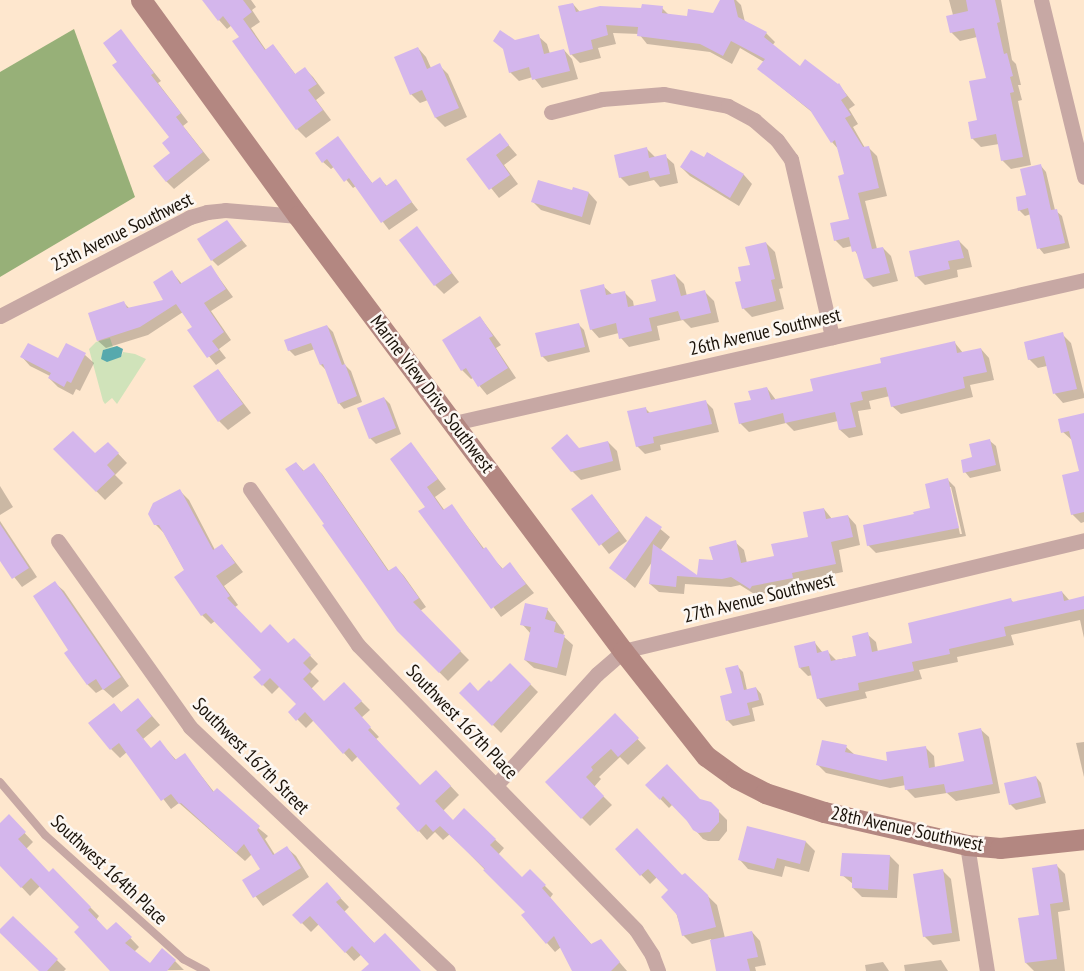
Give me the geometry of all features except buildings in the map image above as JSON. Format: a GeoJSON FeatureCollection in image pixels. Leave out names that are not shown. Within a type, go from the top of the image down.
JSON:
{"type":"FeatureCollection","features":[{"type":"Feature","properties":{"kind":"street","name":"Marine View Drive Southwest"},"geometry":{"type":"LineString","coordinates":[[141,0],[298,216],[624,651],[706,756],[736,778]]}},
{"type":"Feature","properties":{"kind":"street"},"geometry":{"type":"LineString","coordinates":[[1041,0],[1084,178]]}},
{"type":"Feature","properties":{"kind":"street"},"geometry":{"type":"LineString","coordinates":[[551,112],[602,99],[664,94],[728,106],[754,120],[777,140],[791,159],[832,338]]}},
{"type":"Feature","properties":{"kind":"street","name":"25th Avenue Southwest"},"geometry":{"type":"LineString","coordinates":[[0,316],[190,217],[207,212],[225,210],[298,216]]}},
{"type":"Feature","properties":{"kind":"street","name":"26th Avenue Southwest"},"geometry":{"type":"LineString","coordinates":[[454,423],[1084,280]]}},
{"type":"Feature","properties":{"kind":"street","name":"Southwest 167th Place"},"geometry":{"type":"LineString","coordinates":[[250,489],[358,645],[636,930],[652,956],[658,971]]}},
{"type":"Feature","properties":{"kind":"street","name":"27th Avenue Southwest"},"geometry":{"type":"LineString","coordinates":[[496,785],[597,674],[624,651],[1084,540]]}},
{"type":"Feature","properties":{"kind":"street","name":"Southwest 167th Street"},"geometry":{"type":"LineString","coordinates":[[58,541],[190,727],[448,971]]}},
{"type":"Feature","properties":{"kind":"street","name":"28th Avenue Southwest"},"geometry":{"type":"LineString","coordinates":[[736,778],[765,793],[824,812],[967,845],[1000,848],[1084,839]]}},
{"type":"Feature","properties":{"kind":"street"},"geometry":{"type":"LineString","coordinates":[[967,845],[987,971]]}},
{"type":"Feature","properties":{"kind":"lane","name":"Southwest 164th Place"},"geometry":{"type":"LineString","coordinates":[[0,782],[45,835],[184,959],[206,971]]}},
{"type":"Feature","properties":{"kind":"green space"},"geometry":{"type":"Polygon","coordinates":[[[74,29],[135,197],[0,277],[0,72],[74,29]]]}},
{"type":"Feature","properties":{"kind":"green space"},"geometry":{"type":"Polygon","coordinates":[[[110,338],[113,347],[103,350],[122,355],[123,352],[135,354],[146,359],[117,404],[112,398],[105,404],[103,401],[89,349],[96,342],[110,338]]]}},
{"type":"Feature","properties":{"kind":"water"},"geometry":{"type":"Polygon","coordinates":[[[117,346],[123,349],[121,357],[107,362],[101,359],[103,350],[117,346]]]}}]}
